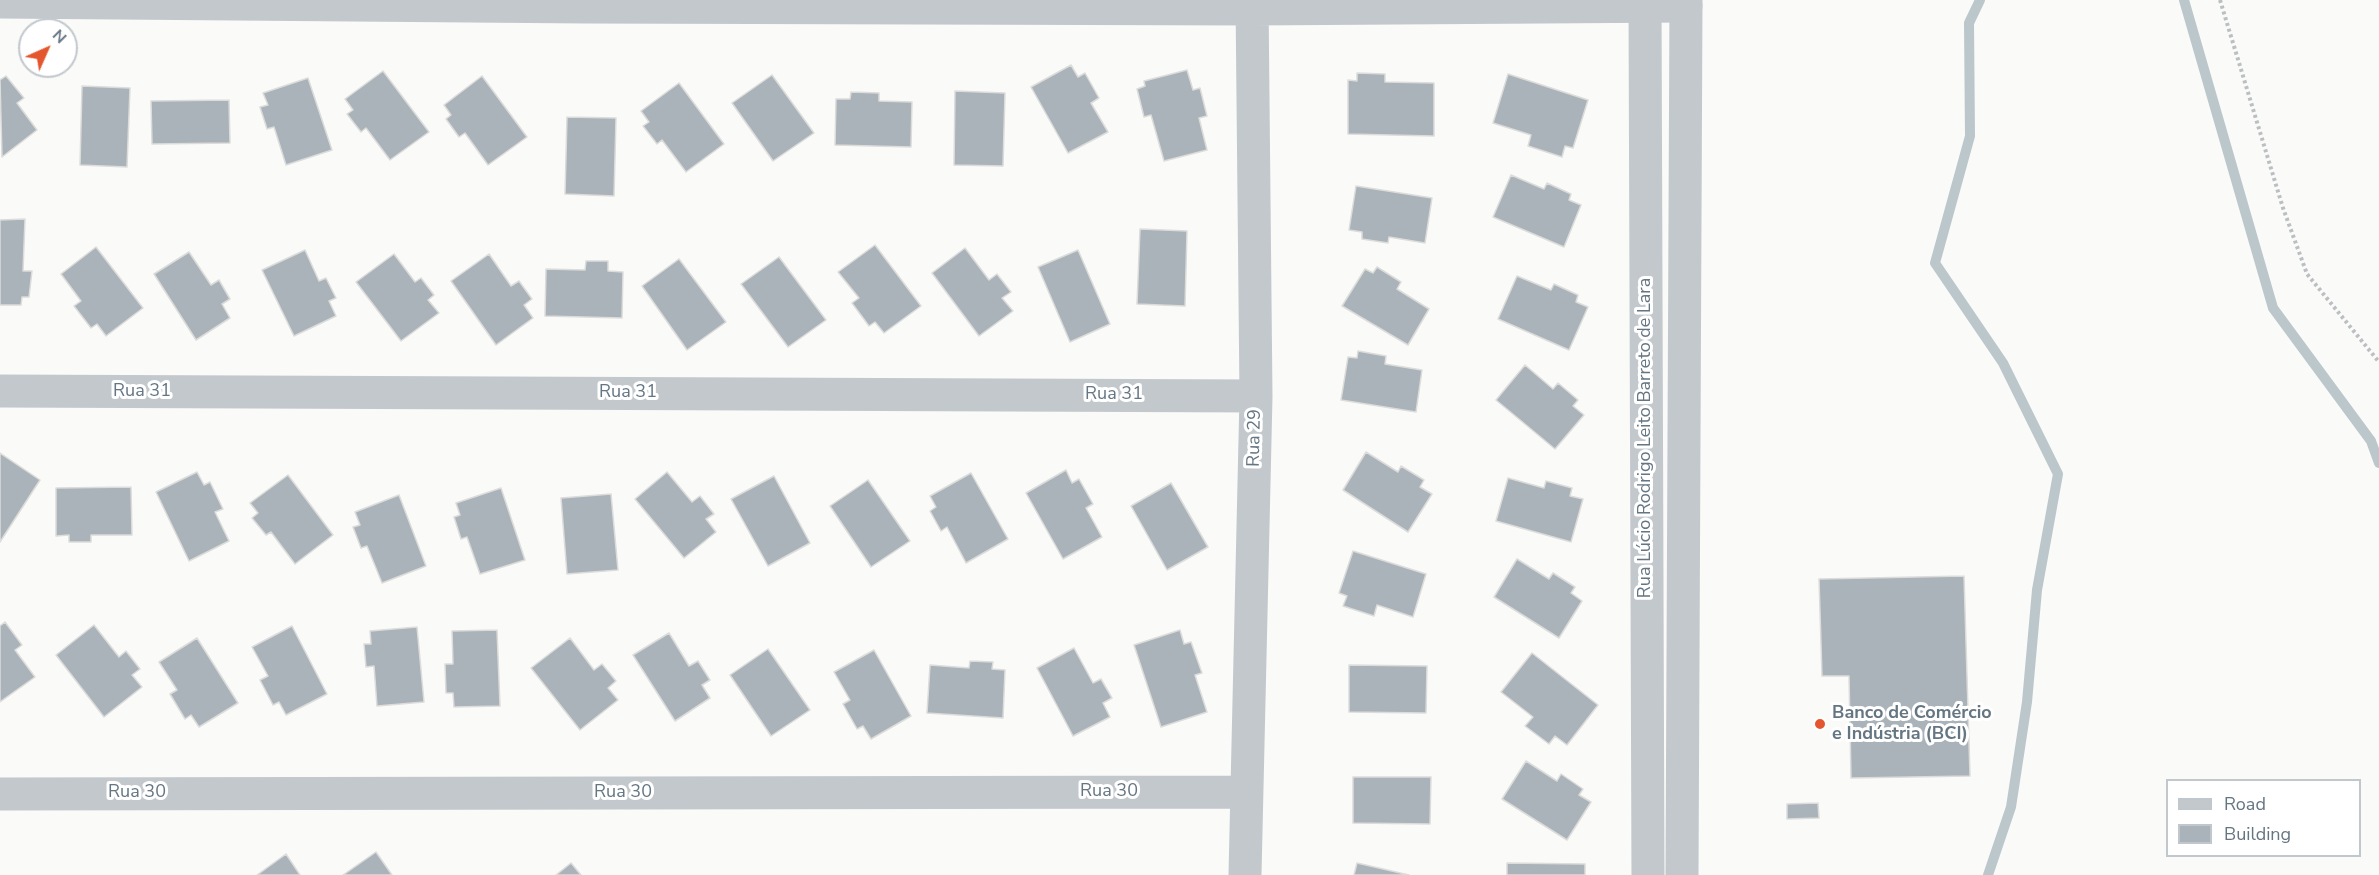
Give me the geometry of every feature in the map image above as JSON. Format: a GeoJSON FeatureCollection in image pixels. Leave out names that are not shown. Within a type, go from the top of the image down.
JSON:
{"type":"FeatureCollection","features":[{"type":"Feature","properties":{"kind":"street"},"geometry":{"type":"LineString","coordinates":[[0,2],[575,7],[1686,3]]}},
{"type":"Feature","properties":{"kind":"street","name":"Rua Lúcio Rodrigo Leito Barreto de Lara"},"geometry":{"type":"LineString","coordinates":[[1645,3],[1648,875]]}},
{"type":"Feature","properties":{"kind":"street","name":"Rua Lúcio Rodrigo Leito Barreto de Lara"},"geometry":{"type":"LineString","coordinates":[[1682,875],[1686,3]]}},
{"type":"Feature","properties":{"kind":"street","name":"Rua 29"},"geometry":{"type":"LineString","coordinates":[[1245,875],[1257,396],[1252,4]]}},
{"type":"Feature","properties":{"kind":"street","name":"Rua 31"},"geometry":{"type":"LineString","coordinates":[[0,391],[1257,396]]}},
{"type":"Feature","properties":{"kind":"street","name":"Rua 30"},"geometry":{"type":"LineString","coordinates":[[0,794],[1246,792]]}},
{"type":"Feature","properties":{"kind":"path"},"geometry":{"type":"LineString","coordinates":[[2220,0],[2283,208],[2307,274],[2379,362]]}},
{"type":"Feature","properties":{"kind":"building"},"geometry":{"type":"Polygon","coordinates":[[[1071,65],[1078,77],[1085,73],[1099,98],[1091,103],[1108,132],[1068,153],[1031,87],[1071,65]]]}},
{"type":"Feature","properties":{"kind":"building"},"geometry":{"type":"Polygon","coordinates":[[[1187,70],[1193,90],[1200,88],[1207,116],[1199,118],[1207,150],[1164,161],[1151,115],[1144,117],[1137,89],[1145,86],[1144,81],[1187,70]]]}},
{"type":"Feature","properties":{"kind":"building"},"geometry":{"type":"Polygon","coordinates":[[[383,71],[429,132],[390,160],[366,128],[361,132],[347,114],[353,110],[345,99],[383,71]]]}},
{"type":"Feature","properties":{"kind":"building"},"geometry":{"type":"Polygon","coordinates":[[[1357,73],[1385,74],[1385,82],[1434,83],[1434,136],[1348,134],[1348,80],[1357,81],[1357,73]]]}},
{"type":"Feature","properties":{"kind":"building"},"geometry":{"type":"Polygon","coordinates":[[[1508,74],[1588,100],[1573,148],[1565,146],[1562,157],[1528,146],[1531,135],[1493,123],[1508,74]]]}},
{"type":"Feature","properties":{"kind":"building"},"geometry":{"type":"Polygon","coordinates":[[[772,75],[814,133],[773,161],[732,103],[772,75]]]}},
{"type":"Feature","properties":{"kind":"building"},"geometry":{"type":"Polygon","coordinates":[[[6,76],[24,98],[17,103],[37,130],[2,157],[0,80],[6,76]]]}},
{"type":"Feature","properties":{"kind":"building"},"geometry":{"type":"Polygon","coordinates":[[[482,76],[527,137],[488,165],[465,133],[459,137],[446,119],[451,115],[444,105],[482,76]]]}},
{"type":"Feature","properties":{"kind":"building"},"geometry":{"type":"Polygon","coordinates":[[[308,78],[332,150],[286,165],[274,127],[267,129],[260,107],[268,105],[263,93],[308,78]]]}},
{"type":"Feature","properties":{"kind":"building"},"geometry":{"type":"Polygon","coordinates":[[[679,83],[724,144],[686,172],[662,140],[657,144],[643,126],[649,122],[641,111],[679,83]]]}},
{"type":"Feature","properties":{"kind":"building"},"geometry":{"type":"Polygon","coordinates":[[[82,86],[130,88],[127,167],[80,165],[82,86]]]}},
{"type":"Feature","properties":{"kind":"building"},"geometry":{"type":"Polygon","coordinates":[[[955,91],[1005,93],[1003,166],[954,165],[955,91]]]}},
{"type":"Feature","properties":{"kind":"building"},"geometry":{"type":"Polygon","coordinates":[[[851,92],[879,93],[879,101],[912,102],[911,147],[835,145],[836,99],[850,99],[851,92]]]}},
{"type":"Feature","properties":{"kind":"building"},"geometry":{"type":"Polygon","coordinates":[[[229,100],[230,143],[152,144],[151,101],[229,100]]]}},
{"type":"Feature","properties":{"kind":"building"},"geometry":{"type":"Polygon","coordinates":[[[567,117],[616,118],[614,196],[565,194],[567,117]]]}},
{"type":"Feature","properties":{"kind":"building"},"geometry":{"type":"Polygon","coordinates":[[[1511,175],[1544,189],[1547,183],[1571,194],[1569,200],[1581,205],[1564,247],[1493,217],[1511,175]]]}},
{"type":"Feature","properties":{"kind":"building"},"geometry":{"type":"Polygon","coordinates":[[[1356,186],[1432,198],[1425,243],[1389,237],[1388,243],[1362,239],[1362,232],[1349,230],[1356,186]]]}},
{"type":"Feature","properties":{"kind":"building"},"geometry":{"type":"Polygon","coordinates":[[[25,219],[23,271],[32,271],[29,297],[22,297],[21,305],[0,305],[0,220],[25,219]]]}},
{"type":"Feature","properties":{"kind":"building"},"geometry":{"type":"Polygon","coordinates":[[[1140,229],[1187,231],[1185,306],[1137,304],[1140,229]]]}},
{"type":"Feature","properties":{"kind":"building"},"geometry":{"type":"Polygon","coordinates":[[[875,245],[921,306],[884,333],[875,322],[869,326],[852,303],[859,298],[838,272],[875,245]]]}},
{"type":"Feature","properties":{"kind":"building"},"geometry":{"type":"Polygon","coordinates":[[[96,247],[143,308],[106,336],[97,324],[91,328],[74,306],[81,301],[61,274],[96,247]]]}},
{"type":"Feature","properties":{"kind":"building"},"geometry":{"type":"Polygon","coordinates":[[[965,248],[989,280],[997,274],[1011,292],[1002,298],[1013,311],[979,336],[932,273],[965,248]]]}},
{"type":"Feature","properties":{"kind":"building"},"geometry":{"type":"Polygon","coordinates":[[[305,250],[319,281],[326,278],[336,298],[329,301],[336,316],[294,336],[262,270],[305,250]]]}},
{"type":"Feature","properties":{"kind":"building"},"geometry":{"type":"Polygon","coordinates":[[[1078,250],[1110,324],[1070,342],[1038,267],[1078,250]]]}},
{"type":"Feature","properties":{"kind":"building"},"geometry":{"type":"Polygon","coordinates":[[[189,252],[211,285],[219,280],[230,299],[222,304],[230,318],[196,340],[154,274],[189,252]]]}},
{"type":"Feature","properties":{"kind":"building"},"geometry":{"type":"Polygon","coordinates":[[[394,254],[415,282],[421,278],[434,295],[428,300],[439,313],[401,341],[356,282],[394,254]]]}},
{"type":"Feature","properties":{"kind":"building"},"geometry":{"type":"Polygon","coordinates":[[[489,254],[511,286],[519,281],[532,299],[524,305],[533,318],[496,345],[451,281],[489,254]]]}},
{"type":"Feature","properties":{"kind":"building"},"geometry":{"type":"Polygon","coordinates":[[[779,257],[826,320],[788,347],[741,284],[779,257]]]}},
{"type":"Feature","properties":{"kind":"building"},"geometry":{"type":"Polygon","coordinates":[[[679,259],[726,322],[687,350],[642,286],[679,259]]]}},
{"type":"Feature","properties":{"kind":"building"},"geometry":{"type":"Polygon","coordinates":[[[586,261],[608,261],[608,271],[623,272],[622,318],[545,316],[546,269],[585,270],[586,261]]]}},
{"type":"Feature","properties":{"kind":"building"},"geometry":{"type":"Polygon","coordinates":[[[1377,267],[1401,282],[1397,289],[1429,309],[1408,345],[1342,306],[1365,269],[1373,273],[1377,267]]]}},
{"type":"Feature","properties":{"kind":"building"},"geometry":{"type":"Polygon","coordinates":[[[1517,276],[1551,290],[1554,284],[1578,295],[1576,302],[1588,307],[1569,350],[1498,319],[1517,276]]]}},
{"type":"Feature","properties":{"kind":"building"},"geometry":{"type":"Polygon","coordinates":[[[1358,351],[1386,356],[1385,364],[1422,370],[1416,412],[1341,400],[1348,357],[1357,358],[1358,351]]]}},
{"type":"Feature","properties":{"kind":"building"},"geometry":{"type":"Polygon","coordinates":[[[1525,365],[1553,389],[1558,383],[1578,400],[1573,406],[1584,415],[1555,449],[1496,400],[1525,365]]]}},
{"type":"Feature","properties":{"kind":"building"},"geometry":{"type":"Polygon","coordinates":[[[1366,452],[1398,472],[1401,466],[1424,480],[1420,487],[1432,494],[1408,532],[1343,490],[1366,452]]]}},
{"type":"Feature","properties":{"kind":"building"},"geometry":{"type":"Polygon","coordinates":[[[0,453],[40,480],[0,542],[0,453]]]}},
{"type":"Feature","properties":{"kind":"building"},"geometry":{"type":"Polygon","coordinates":[[[1066,470],[1072,483],[1079,479],[1093,504],[1086,508],[1102,537],[1063,559],[1026,493],[1066,470]]]}},
{"type":"Feature","properties":{"kind":"building"},"geometry":{"type":"Polygon","coordinates":[[[197,472],[204,485],[210,482],[223,509],[215,512],[229,541],[189,561],[156,492],[197,472]]]}},
{"type":"Feature","properties":{"kind":"building"},"geometry":{"type":"Polygon","coordinates":[[[667,472],[692,502],[700,496],[714,514],[706,519],[716,532],[684,558],[635,499],[667,472]]]}},
{"type":"Feature","properties":{"kind":"building"},"geometry":{"type":"Polygon","coordinates":[[[971,473],[1008,539],[966,563],[947,527],[941,531],[930,511],[936,507],[930,496],[971,473]]]}},
{"type":"Feature","properties":{"kind":"building"},"geometry":{"type":"Polygon","coordinates":[[[288,475],[333,535],[295,564],[271,532],[266,535],[252,518],[258,513],[250,503],[288,475]]]}},
{"type":"Feature","properties":{"kind":"building"},"geometry":{"type":"Polygon","coordinates":[[[774,476],[810,543],[768,566],[731,499],[774,476]]]}},
{"type":"Feature","properties":{"kind":"building"},"geometry":{"type":"Polygon","coordinates":[[[1508,478],[1544,488],[1546,481],[1572,488],[1570,496],[1583,499],[1571,542],[1496,521],[1508,478]]]}},
{"type":"Feature","properties":{"kind":"building"},"geometry":{"type":"Polygon","coordinates":[[[868,480],[910,541],[871,567],[830,506],[868,480]]]}},
{"type":"Feature","properties":{"kind":"building"},"geometry":{"type":"Polygon","coordinates":[[[1171,483],[1208,547],[1167,570],[1131,506],[1171,483]]]}},
{"type":"Feature","properties":{"kind":"building"},"geometry":{"type":"Polygon","coordinates":[[[131,487],[132,535],[91,535],[91,542],[69,542],[69,535],[56,536],[56,488],[131,487]]]}},
{"type":"Feature","properties":{"kind":"building"},"geometry":{"type":"Polygon","coordinates":[[[501,488],[525,560],[480,574],[467,537],[461,539],[454,517],[460,515],[456,503],[501,488]]]}},
{"type":"Feature","properties":{"kind":"building"},"geometry":{"type":"Polygon","coordinates":[[[611,494],[618,570],[567,574],[561,498],[611,494]]]}},
{"type":"Feature","properties":{"kind":"building"},"geometry":{"type":"Polygon","coordinates":[[[399,495],[426,566],[382,583],[367,546],[361,548],[353,527],[360,525],[355,512],[399,495]]]}},
{"type":"Feature","properties":{"kind":"building"},"geometry":{"type":"Polygon","coordinates":[[[1353,551],[1426,574],[1413,617],[1377,605],[1374,616],[1343,606],[1347,596],[1339,593],[1353,551]]]}},
{"type":"Feature","properties":{"kind":"building"},"geometry":{"type":"Polygon","coordinates":[[[1517,559],[1549,579],[1553,573],[1575,587],[1571,593],[1582,601],[1559,638],[1494,597],[1517,559]]]}},
{"type":"Feature","properties":{"kind":"building"},"geometry":{"type":"Polygon","coordinates":[[[1964,576],[1970,776],[1851,778],[1849,676],[1822,676],[1819,579],[1964,576]]]}},
{"type":"Feature","properties":{"kind":"building"},"geometry":{"type":"Polygon","coordinates":[[[5,622],[22,645],[15,650],[35,677],[0,702],[0,626],[5,622]]]}},
{"type":"Feature","properties":{"kind":"building"},"geometry":{"type":"Polygon","coordinates":[[[94,625],[119,657],[126,651],[140,669],[132,675],[142,687],[104,717],[56,655],[94,625]]]}},
{"type":"Feature","properties":{"kind":"building"},"geometry":{"type":"Polygon","coordinates":[[[292,626],[327,694],[286,715],[279,702],[273,705],[260,680],[268,676],[252,647],[292,626]]]}},
{"type":"Feature","properties":{"kind":"building"},"geometry":{"type":"Polygon","coordinates":[[[417,627],[424,702],[377,706],[374,666],[366,667],[364,644],[371,644],[370,631],[417,627]]]}},
{"type":"Feature","properties":{"kind":"building"},"geometry":{"type":"Polygon","coordinates":[[[497,630],[500,706],[454,707],[453,693],[446,693],[445,664],[453,664],[452,631],[497,630]]]}},
{"type":"Feature","properties":{"kind":"building"},"geometry":{"type":"Polygon","coordinates":[[[1180,630],[1184,644],[1191,642],[1202,673],[1195,675],[1207,712],[1161,727],[1134,645],[1180,630]]]}},
{"type":"Feature","properties":{"kind":"building"},"geometry":{"type":"Polygon","coordinates":[[[669,633],[689,666],[698,661],[710,680],[702,685],[710,698],[675,721],[633,655],[669,633]]]}},
{"type":"Feature","properties":{"kind":"building"},"geometry":{"type":"Polygon","coordinates":[[[197,638],[238,703],[199,727],[191,715],[185,719],[170,694],[177,690],[159,662],[197,638]]]}},
{"type":"Feature","properties":{"kind":"building"},"geometry":{"type":"Polygon","coordinates":[[[570,638],[594,670],[602,664],[616,681],[608,688],[618,700],[580,730],[531,668],[570,638]]]}},
{"type":"Feature","properties":{"kind":"building"},"geometry":{"type":"Polygon","coordinates":[[[1074,648],[1093,683],[1101,679],[1112,698],[1103,703],[1110,717],[1073,736],[1037,668],[1074,648]]]}},
{"type":"Feature","properties":{"kind":"building"},"geometry":{"type":"Polygon","coordinates":[[[768,649],[810,710],[771,736],[730,675],[768,649]]]}},
{"type":"Feature","properties":{"kind":"building"},"geometry":{"type":"Polygon","coordinates":[[[874,650],[911,716],[871,739],[863,726],[857,729],[843,704],[850,700],[834,672],[874,650]]]}},
{"type":"Feature","properties":{"kind":"building"},"geometry":{"type":"Polygon","coordinates":[[[1532,653],[1598,705],[1567,745],[1555,736],[1549,744],[1525,726],[1533,717],[1501,692],[1532,653]]]}},
{"type":"Feature","properties":{"kind":"building"},"geometry":{"type":"Polygon","coordinates":[[[970,661],[993,662],[992,669],[1005,670],[1003,718],[927,713],[930,665],[969,668],[970,661]]]}},
{"type":"Feature","properties":{"kind":"building"},"geometry":{"type":"Polygon","coordinates":[[[1349,665],[1427,666],[1426,713],[1349,712],[1349,665]]]}},
{"type":"Feature","properties":{"kind":"building"},"geometry":{"type":"Polygon","coordinates":[[[1526,761],[1557,781],[1561,774],[1583,789],[1579,795],[1591,802],[1567,840],[1502,799],[1526,761]]]}},
{"type":"Feature","properties":{"kind":"building"},"geometry":{"type":"Polygon","coordinates":[[[1353,777],[1431,777],[1430,824],[1353,823],[1353,777]]]}},
{"type":"Feature","properties":{"kind":"building"},"geometry":{"type":"Polygon","coordinates":[[[1818,803],[1819,818],[1787,819],[1787,804],[1818,803]]]}},
{"type":"Feature","properties":{"kind":"building"},"geometry":{"type":"Polygon","coordinates":[[[376,852],[392,875],[343,875],[376,852]]]}},
{"type":"Feature","properties":{"kind":"building"},"geometry":{"type":"Polygon","coordinates":[[[286,854],[300,875],[257,875],[286,854]]]}},
{"type":"Feature","properties":{"kind":"building"},"geometry":{"type":"Polygon","coordinates":[[[571,863],[581,875],[556,875],[571,863]]]}},
{"type":"Feature","properties":{"kind":"building"},"geometry":{"type":"Polygon","coordinates":[[[1357,863],[1409,875],[1354,875],[1357,863]]]}},
{"type":"Feature","properties":{"kind":"building"},"geometry":{"type":"Polygon","coordinates":[[[1507,863],[1585,864],[1585,875],[1507,875],[1507,863]]]}},
{"type":"Feature","properties":{"kind":"waterway"},"geometry":{"type":"LineString","coordinates":[[1980,0],[1969,23],[1970,136],[1935,263],[2003,363],[2058,474],[2037,590],[2027,702],[2011,807],[1988,875]]}},
{"type":"Feature","properties":{"kind":"waterway"},"geometry":{"type":"LineString","coordinates":[[2184,0],[2273,308],[2371,441],[2379,463]]}},
{"type":"Feature","properties":{"kind":"place","name":"Banco de Comércio e Indústria (BCI)"},"geometry":{"type":"Point","coordinates":[1820,724]}}]}
